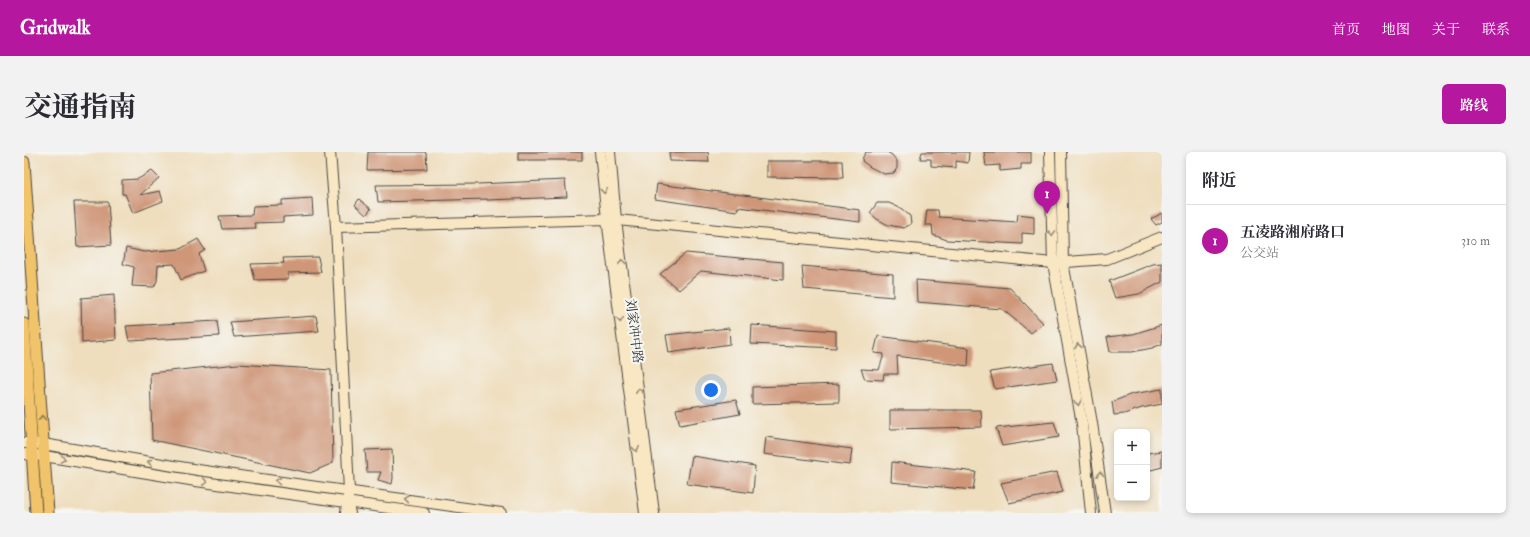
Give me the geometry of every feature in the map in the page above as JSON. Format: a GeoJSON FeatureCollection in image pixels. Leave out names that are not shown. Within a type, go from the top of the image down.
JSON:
{"type":"FeatureCollection","features":[{"type":"Feature","properties":{"kind":"main road"},"geometry":{"type":"LineString","coordinates":[[24,162],[36,513]]}},
{"type":"Feature","properties":{"kind":"main road"},"geometry":{"type":"LineString","coordinates":[[24,324],[33,449],[48,513]]}},
{"type":"Feature","properties":{"kind":"street"},"geometry":{"type":"LineString","coordinates":[[330,152],[336,227],[349,491],[346,513]]}},
{"type":"Feature","properties":{"kind":"street","name":"刘家冲中路"},"geometry":{"type":"LineString","coordinates":[[600,152],[654,513]]}},
{"type":"Feature","properties":{"kind":"street","name":"刘家冲中路"},"geometry":{"type":"LineString","coordinates":[[610,152],[611,219],[645,513]]}},
{"type":"Feature","properties":{"kind":"street"},"geometry":{"type":"LineString","coordinates":[[1050,152],[1058,263],[1082,424],[1091,513]]}},
{"type":"Feature","properties":{"kind":"street"},"geometry":{"type":"LineString","coordinates":[[1061,152],[1058,263],[1092,423],[1105,513]]}},
{"type":"Feature","properties":{"kind":"street"},"geometry":{"type":"LineString","coordinates":[[336,227],[611,219],[1058,263],[1107,259],[1162,237]]}},
{"type":"Feature","properties":{"kind":"street"},"geometry":{"type":"LineString","coordinates":[[33,449],[198,470],[501,513]]}},
{"type":"Feature","properties":{"kind":"street"},"geometry":{"type":"LineString","coordinates":[[33,449],[196,481],[424,513]]}},
{"type":"Feature","properties":{"kind":"street"},"geometry":{"type":"LineString","coordinates":[[347,502],[350,513]]}},
{"type":"Feature","properties":{"kind":"building"},"geometry":{"type":"Polygon","coordinates":[[[368,152],[426,152],[427,169],[367,170],[368,152]]]}},
{"type":"Feature","properties":{"kind":"building"},"geometry":{"type":"Polygon","coordinates":[[[518,152],[582,152],[582,160],[518,160],[518,152]]]}},
{"type":"Feature","properties":{"kind":"building"},"geometry":{"type":"Polygon","coordinates":[[[669,152],[708,152],[709,162],[670,161],[669,152]]]}},
{"type":"Feature","properties":{"kind":"building"},"geometry":{"type":"Polygon","coordinates":[[[866,152],[887,152],[892,155],[897,161],[897,168],[894,173],[884,174],[862,161],[866,152]]]}},
{"type":"Feature","properties":{"kind":"building"},"geometry":{"type":"Polygon","coordinates":[[[922,152],[969,152],[968,163],[956,161],[956,168],[931,166],[931,159],[920,159],[922,152]]]}},
{"type":"Feature","properties":{"kind":"building"},"geometry":{"type":"Polygon","coordinates":[[[984,152],[1031,152],[1031,164],[1021,164],[1021,169],[1000,171],[1000,165],[986,166],[984,152]]]}},
{"type":"Feature","properties":{"kind":"building"},"geometry":{"type":"Polygon","coordinates":[[[767,161],[842,161],[843,178],[767,177],[767,161]]]}},
{"type":"Feature","properties":{"kind":"building"},"geometry":{"type":"Polygon","coordinates":[[[152,171],[159,178],[140,195],[160,191],[163,201],[133,213],[125,194],[122,194],[122,180],[138,179],[152,171]]]}},
{"type":"Feature","properties":{"kind":"building"},"geometry":{"type":"Polygon","coordinates":[[[565,180],[567,197],[487,200],[378,202],[376,185],[478,184],[565,180]]]}},
{"type":"Feature","properties":{"kind":"building"},"geometry":{"type":"Polygon","coordinates":[[[657,184],[860,210],[860,222],[738,207],[737,211],[655,199],[657,184]]]}},
{"type":"Feature","properties":{"kind":"building"},"geometry":{"type":"Polygon","coordinates":[[[312,198],[313,215],[283,217],[283,222],[254,223],[256,228],[222,229],[219,216],[252,215],[253,206],[282,205],[282,200],[312,198]]]}},
{"type":"Feature","properties":{"kind":"building"},"geometry":{"type":"Polygon","coordinates":[[[359,199],[371,209],[366,215],[355,205],[359,199]]]}},
{"type":"Feature","properties":{"kind":"building"},"geometry":{"type":"Polygon","coordinates":[[[74,202],[108,202],[111,245],[77,247],[74,202]]]}},
{"type":"Feature","properties":{"kind":"building"},"geometry":{"type":"Polygon","coordinates":[[[877,203],[889,203],[902,209],[910,216],[911,224],[904,228],[888,225],[877,219],[870,213],[877,203]]]}},
{"type":"Feature","properties":{"kind":"building"},"geometry":{"type":"Polygon","coordinates":[[[927,210],[938,210],[939,217],[1017,222],[1018,214],[1034,216],[1034,234],[1022,233],[1022,244],[947,240],[933,235],[932,225],[925,225],[927,210]]]}},
{"type":"Feature","properties":{"kind":"building"},"geometry":{"type":"Polygon","coordinates":[[[1162,213],[1162,222],[1156,225],[1151,219],[1162,213]]]}},
{"type":"Feature","properties":{"kind":"building"},"geometry":{"type":"Polygon","coordinates":[[[198,239],[205,250],[199,254],[204,271],[181,280],[174,264],[158,265],[157,281],[154,287],[132,286],[134,267],[123,264],[126,248],[144,252],[180,249],[198,239]]]}},
{"type":"Feature","properties":{"kind":"building"},"geometry":{"type":"Polygon","coordinates":[[[686,253],[783,262],[783,280],[701,271],[679,290],[660,274],[686,253]]]}},
{"type":"Feature","properties":{"kind":"building"},"geometry":{"type":"Polygon","coordinates":[[[318,257],[321,272],[288,273],[288,279],[255,280],[251,264],[284,263],[283,258],[318,257]]]}},
{"type":"Feature","properties":{"kind":"building"},"geometry":{"type":"Polygon","coordinates":[[[1162,263],[1162,282],[1139,294],[1115,298],[1109,281],[1153,264],[1162,263]]]}},
{"type":"Feature","properties":{"kind":"building"},"geometry":{"type":"Polygon","coordinates":[[[802,266],[893,274],[893,297],[804,289],[802,266]]]}},
{"type":"Feature","properties":{"kind":"building"},"geometry":{"type":"Polygon","coordinates":[[[916,280],[1010,288],[1043,323],[1031,333],[1002,309],[917,302],[916,280]]]}},
{"type":"Feature","properties":{"kind":"building"},"geometry":{"type":"Polygon","coordinates":[[[114,295],[116,340],[82,343],[81,298],[114,295]]]}},
{"type":"Feature","properties":{"kind":"building"},"geometry":{"type":"Polygon","coordinates":[[[316,316],[319,331],[234,337],[230,322],[316,316]]]}},
{"type":"Feature","properties":{"kind":"building"},"geometry":{"type":"Polygon","coordinates":[[[217,321],[219,336],[129,341],[126,326],[217,321]]]}},
{"type":"Feature","properties":{"kind":"building"},"geometry":{"type":"Polygon","coordinates":[[[752,325],[836,331],[836,348],[751,344],[752,325]]]}},
{"type":"Feature","properties":{"kind":"building"},"geometry":{"type":"Polygon","coordinates":[[[1162,325],[1162,344],[1152,348],[1132,352],[1110,352],[1107,337],[1133,334],[1162,325]]]}},
{"type":"Feature","properties":{"kind":"building"},"geometry":{"type":"Polygon","coordinates":[[[729,328],[730,344],[669,353],[666,335],[729,328]]]}},
{"type":"Feature","properties":{"kind":"building"},"geometry":{"type":"Polygon","coordinates":[[[878,336],[969,348],[968,366],[897,356],[898,374],[884,374],[883,380],[865,379],[861,369],[879,370],[884,354],[874,353],[878,336]]]}},
{"type":"Feature","properties":{"kind":"building"},"geometry":{"type":"Polygon","coordinates":[[[1053,363],[1057,380],[995,389],[990,372],[1053,363]]]}},
{"type":"Feature","properties":{"kind":"building"},"geometry":{"type":"Polygon","coordinates":[[[238,364],[331,370],[333,463],[310,473],[152,440],[150,373],[238,364]]]}},
{"type":"Feature","properties":{"kind":"building"},"geometry":{"type":"Polygon","coordinates":[[[839,384],[839,402],[752,404],[752,387],[839,384]]]}},
{"type":"Feature","properties":{"kind":"building"},"geometry":{"type":"Polygon","coordinates":[[[1162,389],[1162,404],[1142,408],[1124,414],[1114,415],[1112,402],[1132,394],[1162,389]]]}},
{"type":"Feature","properties":{"kind":"building"},"geometry":{"type":"Polygon","coordinates":[[[736,400],[740,414],[680,425],[676,409],[736,400]]]}},
{"type":"Feature","properties":{"kind":"building"},"geometry":{"type":"Polygon","coordinates":[[[890,410],[981,410],[982,427],[890,429],[890,410]]]}},
{"type":"Feature","properties":{"kind":"building"},"geometry":{"type":"Polygon","coordinates":[[[1054,422],[1059,437],[1002,446],[996,428],[1054,422]]]}},
{"type":"Feature","properties":{"kind":"building"},"geometry":{"type":"Polygon","coordinates":[[[766,437],[852,449],[850,465],[764,454],[766,437]]]}},
{"type":"Feature","properties":{"kind":"building"},"geometry":{"type":"Polygon","coordinates":[[[392,449],[392,484],[378,480],[381,472],[367,472],[365,450],[392,449]]]}},
{"type":"Feature","properties":{"kind":"building"},"geometry":{"type":"Polygon","coordinates":[[[1162,451],[1162,467],[1150,470],[1150,453],[1162,451]]]}},
{"type":"Feature","properties":{"kind":"building"},"geometry":{"type":"Polygon","coordinates":[[[692,456],[755,466],[753,493],[687,484],[692,456]]]}},
{"type":"Feature","properties":{"kind":"building"},"geometry":{"type":"Polygon","coordinates":[[[892,462],[976,472],[973,490],[891,482],[892,462]]]}},
{"type":"Feature","properties":{"kind":"building"},"geometry":{"type":"Polygon","coordinates":[[[1057,472],[1063,492],[1009,503],[1001,483],[1057,472]]]}},
{"type":"Feature","properties":{"kind":"place","name":"五凌路湘府路口"},"geometry":{"type":"Point","coordinates":[1047,214]}}]}
